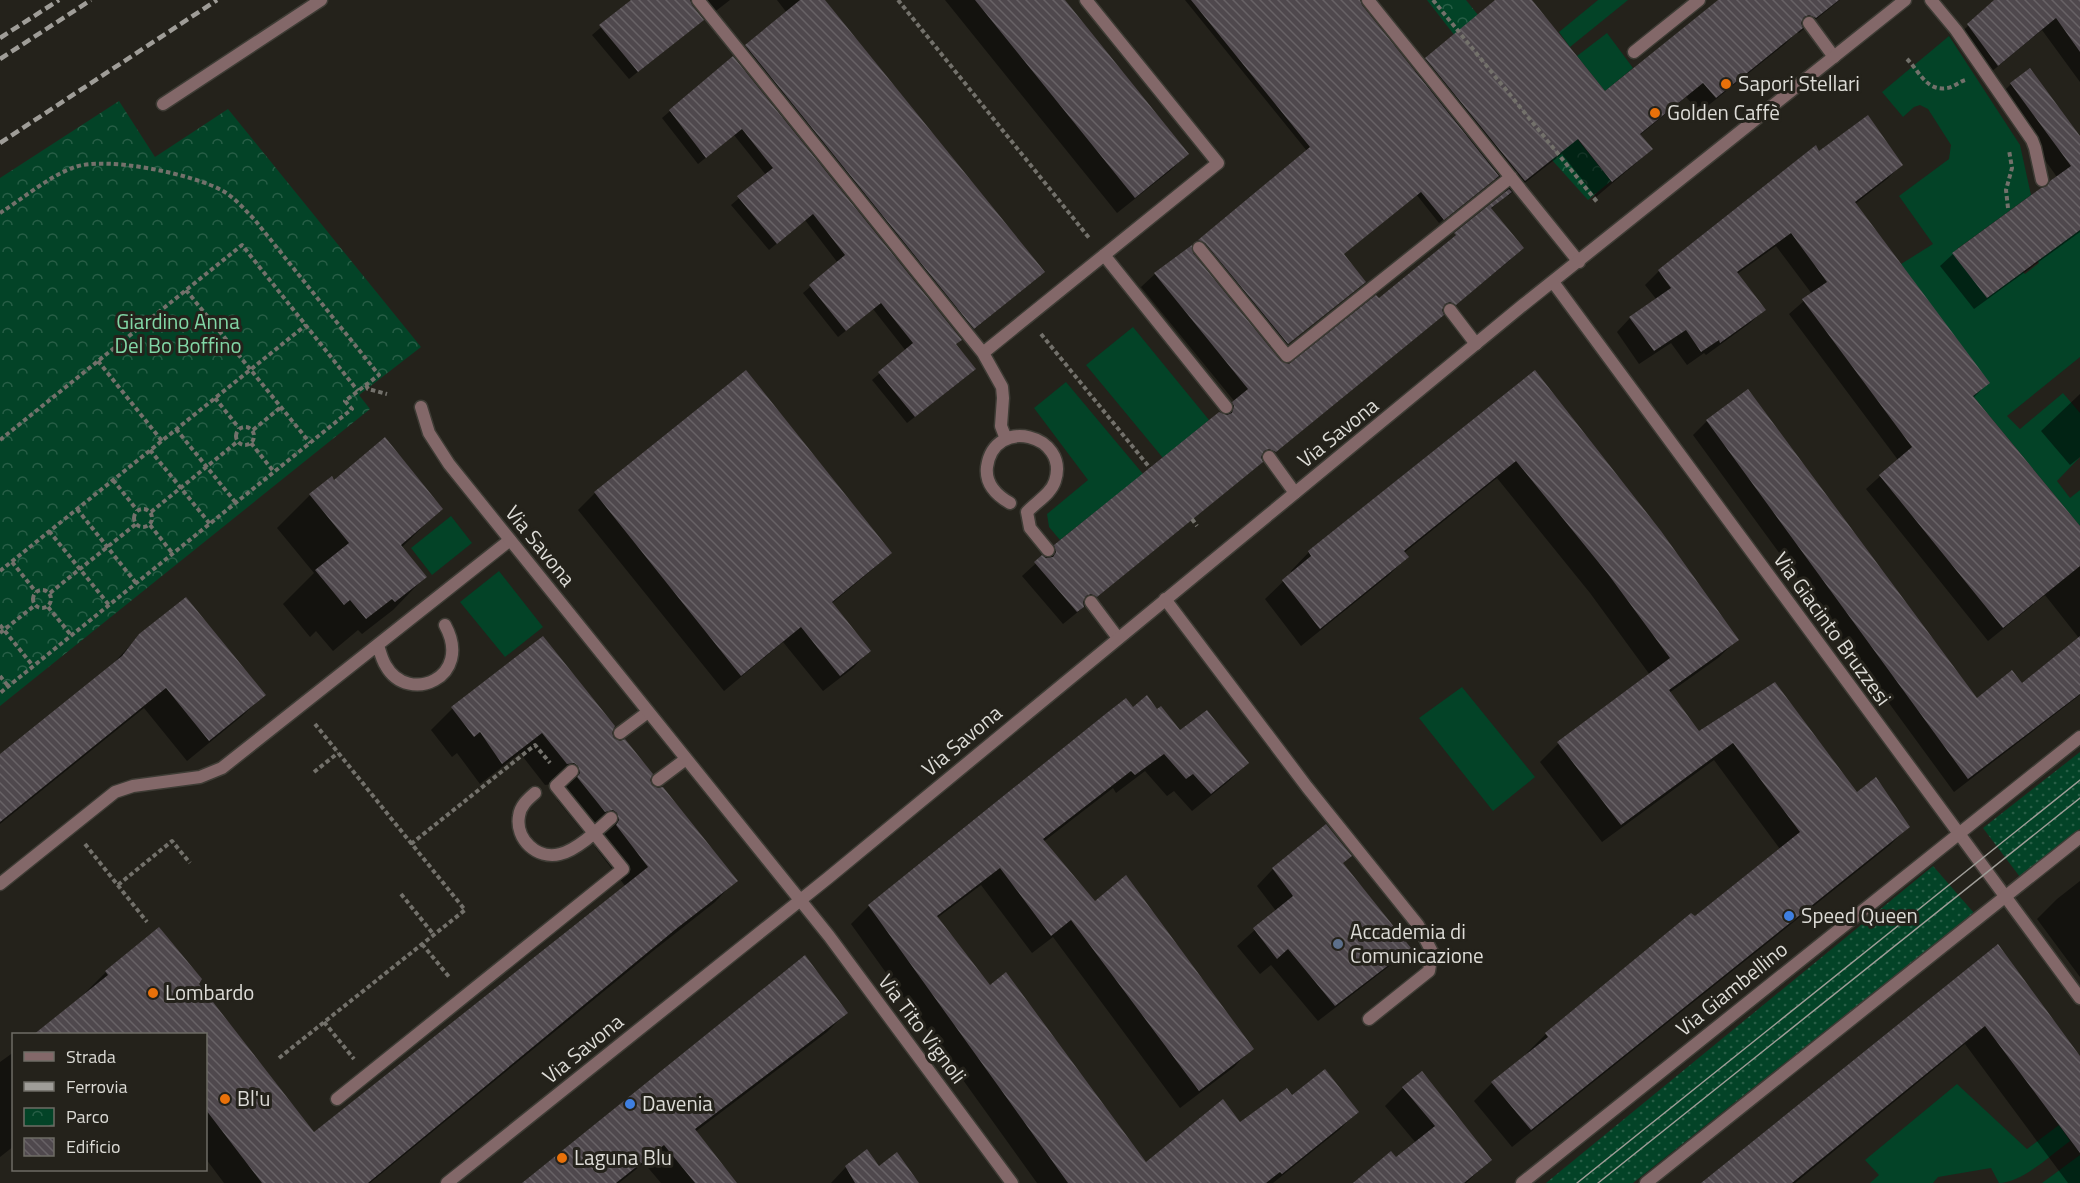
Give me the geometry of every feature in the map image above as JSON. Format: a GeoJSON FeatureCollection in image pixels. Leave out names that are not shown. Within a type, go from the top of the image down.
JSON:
{"type":"FeatureCollection","features":[{"type":"Feature","properties":{"kind":"street"},"geometry":{"type":"LineString","coordinates":[[163,104],[321,0]]}},
{"type":"Feature","properties":{"kind":"street"},"geometry":{"type":"LineString","coordinates":[[698,0],[983,353],[1002,387],[1004,398],[1001,426],[1006,439]]}},
{"type":"Feature","properties":{"kind":"street"},"geometry":{"type":"LineString","coordinates":[[983,353],[1218,163],[1086,0]]}},
{"type":"Feature","properties":{"kind":"street"},"geometry":{"type":"LineString","coordinates":[[1368,0],[1580,262]]}},
{"type":"Feature","properties":{"kind":"street"},"geometry":{"type":"LineString","coordinates":[[1634,52],[1699,0]]}},
{"type":"Feature","properties":{"kind":"street","name":"Via Savona"},"geometry":{"type":"LineString","coordinates":[[447,1183],[770,925],[1476,344],[1905,0]]}},
{"type":"Feature","properties":{"kind":"street"},"geometry":{"type":"LineString","coordinates":[[1931,0],[1956,30],[2032,140],[2036,148],[2042,180]]}},
{"type":"Feature","properties":{"kind":"street"},"geometry":{"type":"LineString","coordinates":[[1809,23],[1834,57]]}},
{"type":"Feature","properties":{"kind":"street"},"geometry":{"type":"LineString","coordinates":[[1199,248],[1287,357],[1411,264],[1511,177]]}},
{"type":"Feature","properties":{"kind":"street"},"geometry":{"type":"LineString","coordinates":[[1104,255],[1226,406]]}},
{"type":"Feature","properties":{"kind":"street","name":"Via Giacinto Bruzzesi"},"geometry":{"type":"LineString","coordinates":[[1553,282],[2080,998]]}},
{"type":"Feature","properties":{"kind":"street"},"geometry":{"type":"LineString","coordinates":[[1450,310],[1476,344]]}},
{"type":"Feature","properties":{"kind":"street","name":"Via Savona"},"geometry":{"type":"LineString","coordinates":[[421,407],[429,433],[449,464],[798,900]]}},
{"type":"Feature","properties":{"kind":"street"},"geometry":{"type":"LineString","coordinates":[[1010,503],[998,497],[990,486],[986,472],[988,459],[995,447],[1006,439],[1019,435],[1033,437],[1045,444],[1053,455],[1057,468],[1055,482],[1048,493],[1027,512],[1029,528],[1048,550]]}},
{"type":"Feature","properties":{"kind":"street"},"geometry":{"type":"LineString","coordinates":[[1269,457],[1295,492]]}},
{"type":"Feature","properties":{"kind":"street"},"geometry":{"type":"LineString","coordinates":[[0,884],[115,792],[133,786],[200,777],[222,768],[510,540]]}},
{"type":"Feature","properties":{"kind":"street"},"geometry":{"type":"LineString","coordinates":[[1165,600],[1307,787],[1418,925],[1432,952],[1429,970],[1369,1019]]}},
{"type":"Feature","properties":{"kind":"street"},"geometry":{"type":"LineString","coordinates":[[1090,602],[1118,638]]}},
{"type":"Feature","properties":{"kind":"street"},"geometry":{"type":"LineString","coordinates":[[378,645],[385,666],[395,678],[409,684],[424,684],[438,679],[448,668],[454,653],[452,638],[445,625]]}},
{"type":"Feature","properties":{"kind":"street"},"geometry":{"type":"LineString","coordinates":[[620,733],[648,712]]}},
{"type":"Feature","properties":{"kind":"street","name":"Via Giambellino"},"geometry":{"type":"LineString","coordinates":[[1522,1183],[2080,737]]}},
{"type":"Feature","properties":{"kind":"street"},"geometry":{"type":"LineString","coordinates":[[658,780],[686,759]]}},
{"type":"Feature","properties":{"kind":"street"},"geometry":{"type":"LineString","coordinates":[[337,1099],[623,869],[556,786],[568,775]]}},
{"type":"Feature","properties":{"kind":"street"},"geometry":{"type":"LineString","coordinates":[[535,793],[525,802],[519,815],[519,829],[524,842],[534,850],[548,855],[561,854],[594,833],[611,818]]}},
{"type":"Feature","properties":{"kind":"street"},"geometry":{"type":"LineString","coordinates":[[1646,1183],[2080,837]]}},
{"type":"Feature","properties":{"kind":"street","name":"Via Tito Vignoli"},"geometry":{"type":"LineString","coordinates":[[798,900],[829,936],[1012,1183]]}},
{"type":"Feature","properties":{"kind":"path"},"geometry":{"type":"LineString","coordinates":[[898,0],[1104,255]]}},
{"type":"Feature","properties":{"kind":"path"},"geometry":{"type":"LineString","coordinates":[[1433,0],[1598,203]]}},
{"type":"Feature","properties":{"kind":"path"},"geometry":{"type":"LineString","coordinates":[[1907,58],[1928,84],[1935,88],[1950,88],[1963,80],[1975,80]]}},
{"type":"Feature","properties":{"kind":"path"},"geometry":{"type":"LineString","coordinates":[[2007,144],[2012,168],[2006,190],[2008,208]]}},
{"type":"Feature","properties":{"kind":"path"},"geometry":{"type":"LineString","coordinates":[[0,213],[64,172],[88,164],[110,164],[147,169],[207,183],[224,192],[254,219],[379,375],[345,401],[352,409],[0,693]]}},
{"type":"Feature","properties":{"kind":"path"},"geometry":{"type":"LineString","coordinates":[[0,440],[242,245],[358,391]]}},
{"type":"Feature","properties":{"kind":"path"},"geometry":{"type":"LineString","coordinates":[[186,290],[310,443]]}},
{"type":"Feature","properties":{"kind":"path"},"geometry":{"type":"LineString","coordinates":[[1028,317],[1150,468]]}},
{"type":"Feature","properties":{"kind":"path"},"geometry":{"type":"LineString","coordinates":[[0,571],[306,325]]}},
{"type":"Feature","properties":{"kind":"path"},"geometry":{"type":"LineString","coordinates":[[98,361],[162,441]]}},
{"type":"Feature","properties":{"kind":"path"},"geometry":{"type":"LineString","coordinates":[[366,385],[368,389],[387,394]]}},
{"type":"Feature","properties":{"kind":"path"},"geometry":{"type":"LineString","coordinates":[[215,398],[239,428]]}},
{"type":"Feature","properties":{"kind":"path"},"geometry":{"type":"LineString","coordinates":[[253,430],[281,407]]}},
{"type":"Feature","properties":{"kind":"path"},"geometry":{"type":"LineString","coordinates":[[237,442],[244,446],[251,443],[255,437],[253,430],[246,426],[239,428]]}},
{"type":"Feature","properties":{"kind":"path"},"geometry":{"type":"LineString","coordinates":[[237,442],[236,435],[239,428]]}},
{"type":"Feature","properties":{"kind":"path"},"geometry":{"type":"LineString","coordinates":[[176,429],[236,503]]}},
{"type":"Feature","properties":{"kind":"path"},"geometry":{"type":"LineString","coordinates":[[151,512],[237,442]]}},
{"type":"Feature","properties":{"kind":"path"},"geometry":{"type":"LineString","coordinates":[[251,443],[274,472]]}},
{"type":"Feature","properties":{"kind":"path"},"geometry":{"type":"LineString","coordinates":[[150,450],[210,524]]}},
{"type":"Feature","properties":{"kind":"path"},"geometry":{"type":"LineString","coordinates":[[113,480],[137,510]]}},
{"type":"Feature","properties":{"kind":"path"},"geometry":{"type":"LineString","coordinates":[[137,510],[145,508],[151,512],[153,518],[150,525]]}},
{"type":"Feature","properties":{"kind":"path"},"geometry":{"type":"LineString","coordinates":[[77,509],[136,583]]}},
{"type":"Feature","properties":{"kind":"path"},"geometry":{"type":"LineString","coordinates":[[137,510],[134,517],[136,524],[142,527],[150,525]]}},
{"type":"Feature","properties":{"kind":"path"},"geometry":{"type":"LineString","coordinates":[[1192,519],[1197,526]]}},
{"type":"Feature","properties":{"kind":"path"},"geometry":{"type":"LineString","coordinates":[[50,593],[136,524]]}},
{"type":"Feature","properties":{"kind":"path"},"geometry":{"type":"LineString","coordinates":[[150,525],[173,554]]}},
{"type":"Feature","properties":{"kind":"path"},"geometry":{"type":"LineString","coordinates":[[49,531],[109,605]]}},
{"type":"Feature","properties":{"kind":"path"},"geometry":{"type":"LineString","coordinates":[[12,562],[36,592]]}},
{"type":"Feature","properties":{"kind":"path"},"geometry":{"type":"LineString","coordinates":[[34,606],[32,598],[36,592],[43,590],[50,593]]}},
{"type":"Feature","properties":{"kind":"path"},"geometry":{"type":"LineString","coordinates":[[34,606],[41,609],[48,607],[52,601],[50,593]]}},
{"type":"Feature","properties":{"kind":"path"},"geometry":{"type":"LineString","coordinates":[[2,632],[34,606]]}},
{"type":"Feature","properties":{"kind":"path"},"geometry":{"type":"LineString","coordinates":[[48,607],[71,635]]}},
{"type":"Feature","properties":{"kind":"path"},"geometry":{"type":"LineString","coordinates":[[0,625],[2,632],[33,666]]}},
{"type":"Feature","properties":{"kind":"path"},"geometry":{"type":"LineString","coordinates":[[0,676],[8,686]]}},
{"type":"Feature","properties":{"kind":"path"},"geometry":{"type":"LineString","coordinates":[[279,1058],[465,910],[301,706]]}},
{"type":"Feature","properties":{"kind":"path"},"geometry":{"type":"LineString","coordinates":[[411,844],[535,745],[568,775]]}},
{"type":"Feature","properties":{"kind":"path"},"geometry":{"type":"LineString","coordinates":[[314,772],[338,753]]}},
{"type":"Feature","properties":{"kind":"path"},"geometry":{"type":"LineString","coordinates":[[71,827],[147,922]]}},
{"type":"Feature","properties":{"kind":"path"},"geometry":{"type":"LineString","coordinates":[[118,885],[172,841],[190,863]]}},
{"type":"Feature","properties":{"kind":"path"},"geometry":{"type":"LineString","coordinates":[[401,894],[434,935]]}},
{"type":"Feature","properties":{"kind":"path"},"geometry":{"type":"LineString","coordinates":[[422,944],[465,996]]}},
{"type":"Feature","properties":{"kind":"path"},"geometry":{"type":"LineString","coordinates":[[324,1022],[367,1075]]}},
{"type":"Feature","properties":{"kind":"green space"},"geometry":{"type":"Polygon","coordinates":[[[1427,0],[1466,0],[1611,181],[1588,200],[1552,160],[1427,0]]]}},
{"type":"Feature","properties":{"kind":"green space"},"geometry":{"type":"Polygon","coordinates":[[[1598,0],[1628,0],[1570,47],[1559,32],[1598,0]]]}},
{"type":"Feature","properties":{"kind":"green space"},"geometry":{"type":"Polygon","coordinates":[[[1607,33],[1633,68],[1605,91],[1577,56],[1607,33]]]}},
{"type":"Feature","properties":{"kind":"green space"},"geometry":{"type":"Polygon","coordinates":[[[1949,36],[2020,145],[2031,195],[1957,249],[1974,272],[2022,271],[2025,274],[2039,263],[2033,255],[2080,230],[2080,357],[2007,416],[2020,429],[2063,393],[2080,413],[2080,457],[2057,481],[2070,498],[2080,490],[2080,526],[1973,396],[1901,264],[1933,244],[1899,196],[1949,159],[1951,145],[1928,109],[1920,105],[1914,107],[1903,117],[1882,92],[1949,36]]]}},
{"type":"Feature","properties":{"kind":"green space","name":"Giardino Anna Del Bo Boffino"},"geometry":{"type":"Polygon","coordinates":[[[119,101],[155,157],[228,109],[421,347],[359,395],[370,409],[0,706],[0,178],[119,101]]]}},
{"type":"Feature","properties":{"kind":"green space"},"geometry":{"type":"Polygon","coordinates":[[[1133,327],[1209,420],[1163,458],[1086,365],[1133,327]]]}},
{"type":"Feature","properties":{"kind":"green space"},"geometry":{"type":"Polygon","coordinates":[[[1066,382],[1143,474],[1060,540],[1049,527],[1047,514],[1088,480],[1034,408],[1066,382]]]}},
{"type":"Feature","properties":{"kind":"green space"},"geometry":{"type":"Polygon","coordinates":[[[451,516],[472,543],[432,575],[411,548],[451,516]]]}},
{"type":"Feature","properties":{"kind":"green space"},"geometry":{"type":"Polygon","coordinates":[[[499,571],[543,627],[505,657],[460,602],[499,571]]]}},
{"type":"Feature","properties":{"kind":"green space"},"geometry":{"type":"Polygon","coordinates":[[[1462,687],[1535,777],[1493,811],[1419,718],[1462,687]]]}},
{"type":"Feature","properties":{"kind":"green space"},"geometry":{"type":"Polygon","coordinates":[[[2080,752],[2080,829],[2020,877],[1983,828],[2080,752]]]}},
{"type":"Feature","properties":{"kind":"green space"},"geometry":{"type":"Polygon","coordinates":[[[1933,866],[1974,913],[1633,1183],[1546,1183],[1933,866]]]}},
{"type":"Feature","properties":{"kind":"green space"},"geometry":{"type":"Polygon","coordinates":[[[1957,1084],[2027,1149],[2059,1125],[2070,1141],[2027,1173],[2008,1182],[1999,1183],[1991,1168],[1938,1177],[1933,1183],[1870,1183],[1879,1175],[1865,1160],[1957,1084]]]}},
{"type":"Feature","properties":{"kind":"green space"},"geometry":{"type":"Polygon","coordinates":[[[2080,1155],[2080,1183],[2042,1183],[2080,1155]]]}},
{"type":"Feature","properties":{"kind":"building"},"geometry":{"type":"Polygon","coordinates":[[[631,0],[690,0],[704,20],[638,72],[599,25],[631,0]]]}},
{"type":"Feature","properties":{"kind":"building"},"geometry":{"type":"Polygon","coordinates":[[[800,0],[825,0],[1045,272],[974,329],[745,45],[800,0]]]}},
{"type":"Feature","properties":{"kind":"building"},"geometry":{"type":"Polygon","coordinates":[[[975,0],[1065,0],[1189,154],[1135,198],[975,0]]]}},
{"type":"Feature","properties":{"kind":"building"},"geometry":{"type":"Polygon","coordinates":[[[1191,0],[1360,0],[1499,176],[1444,220],[1421,192],[1344,254],[1366,282],[1288,344],[1205,243],[1198,240],[1310,147],[1191,0]]]}},
{"type":"Feature","properties":{"kind":"building"},"geometry":{"type":"Polygon","coordinates":[[[1495,0],[1532,0],[1605,91],[1718,0],[1839,0],[1816,18],[1809,15],[1804,17],[1801,23],[1803,28],[1716,98],[1703,83],[1640,134],[1653,149],[1612,182],[1578,139],[1525,181],[1425,58],[1495,0]]]}},
{"type":"Feature","properties":{"kind":"building"},"geometry":{"type":"Polygon","coordinates":[[[1994,0],[2080,0],[2080,52],[2056,18],[1998,66],[1967,24],[1994,0]]]}},
{"type":"Feature","properties":{"kind":"building"},"geometry":{"type":"Polygon","coordinates":[[[733,56],[962,340],[956,344],[976,369],[915,417],[878,372],[913,343],[881,303],[846,331],[809,285],[845,255],[813,214],[777,244],[737,196],[773,168],[742,129],[706,158],[669,110],[733,56]]]}},
{"type":"Feature","properties":{"kind":"building"},"geometry":{"type":"Polygon","coordinates":[[[2030,68],[2080,136],[2080,230],[1987,298],[1952,253],[2041,188],[2047,186],[2050,181],[2071,166],[2010,83],[2030,68]]]}},
{"type":"Feature","properties":{"kind":"building"},"geometry":{"type":"Polygon","coordinates":[[[1868,115],[1903,165],[1855,202],[1990,383],[1973,396],[2080,526],[2080,566],[2003,628],[1879,475],[1912,447],[1802,299],[1827,282],[1791,233],[1737,272],[1766,310],[1720,343],[1719,340],[1701,352],[1686,330],[1654,351],[1629,317],[1671,288],[1658,270],[1816,145],[1819,151],[1868,115]]]}},
{"type":"Feature","properties":{"kind":"building"},"geometry":{"type":"Polygon","coordinates":[[[1509,189],[1512,192],[1491,208],[1524,248],[1456,305],[1450,302],[1445,304],[1442,310],[1444,315],[1276,452],[1269,449],[1264,451],[1261,457],[1263,462],[1097,597],[1091,594],[1086,596],[1083,602],[1084,607],[1077,612],[1034,562],[1042,555],[1046,558],[1053,557],[1056,552],[1054,545],[1219,412],[1227,415],[1232,413],[1234,406],[1232,402],[1248,389],[1154,273],[1192,245],[1193,253],[1281,361],[1289,364],[1376,295],[1379,298],[1509,189]]]}},
{"type":"Feature","properties":{"kind":"building"},"geometry":{"type":"Polygon","coordinates":[[[746,370],[892,553],[832,602],[871,651],[840,676],[801,627],[741,676],[594,492],[746,370]]]}},
{"type":"Feature","properties":{"kind":"building"},"geometry":{"type":"Polygon","coordinates":[[[1535,370],[1661,531],[1739,640],[1669,690],[1699,731],[1775,682],[1857,792],[1876,777],[1910,827],[1531,1130],[1491,1082],[1548,1037],[1545,1033],[1691,913],[1695,916],[1800,832],[1733,743],[1621,825],[1557,742],[1670,658],[1608,574],[1516,461],[1404,551],[1409,557],[1320,629],[1282,580],[1311,556],[1308,551],[1535,370]]]}},
{"type":"Feature","properties":{"kind":"building"},"geometry":{"type":"Polygon","coordinates":[[[1748,389],[1977,698],[2012,670],[2022,683],[2080,636],[2080,694],[1968,779],[1706,420],[1748,389]]]}},
{"type":"Feature","properties":{"kind":"building"},"geometry":{"type":"Polygon","coordinates":[[[385,437],[443,509],[401,545],[427,577],[395,602],[392,599],[366,619],[350,600],[344,605],[315,570],[349,543],[309,494],[332,476],[334,480],[385,437]]]}},
{"type":"Feature","properties":{"kind":"building"},"geometry":{"type":"Polygon","coordinates":[[[186,597],[266,695],[209,741],[166,688],[0,822],[0,754],[122,656],[139,634],[186,597]]]}},
{"type":"Feature","properties":{"kind":"building"},"geometry":{"type":"Polygon","coordinates":[[[543,636],[615,726],[612,733],[614,738],[620,741],[625,739],[653,774],[650,780],[652,785],[658,788],[663,787],[738,881],[676,929],[368,1183],[262,1183],[207,1111],[207,1033],[36,1033],[108,975],[105,971],[159,927],[202,979],[199,984],[314,1132],[648,867],[616,825],[619,820],[617,813],[613,810],[605,812],[577,777],[580,773],[578,766],[574,763],[567,764],[542,733],[502,764],[480,732],[474,737],[451,707],[543,636]]]}},
{"type":"Feature","properties":{"kind":"building"},"geometry":{"type":"Polygon","coordinates":[[[1147,695],[1157,709],[1161,706],[1180,730],[1207,710],[1249,763],[1211,794],[1193,774],[1186,779],[1164,754],[1135,775],[1131,771],[1043,839],[1095,901],[1126,875],[1254,1049],[1199,1091],[1071,920],[1051,936],[1000,868],[937,916],[990,985],[1006,972],[1146,1162],[1223,1099],[1240,1122],[1287,1088],[1292,1095],[1325,1069],[1359,1112],[1282,1174],[1280,1172],[1266,1183],[1068,1183],[868,905],[1126,698],[1133,707],[1147,695]]]}},
{"type":"Feature","properties":{"kind":"building"},"geometry":{"type":"Polygon","coordinates":[[[1326,824],[1352,856],[1343,863],[1411,948],[1335,1006],[1288,949],[1277,959],[1253,928],[1293,896],[1272,868],[1326,824]]]}},
{"type":"Feature","properties":{"kind":"building"},"geometry":{"type":"Polygon","coordinates":[[[1998,944],[2080,1056],[2080,1153],[1985,1026],[1792,1183],[1701,1183],[1998,944]]]}},
{"type":"Feature","properties":{"kind":"building"},"geometry":{"type":"Polygon","coordinates":[[[805,955],[848,1013],[695,1129],[737,1183],[695,1183],[664,1145],[616,1183],[522,1183],[805,955]]]}},
{"type":"Feature","properties":{"kind":"building"},"geometry":{"type":"Polygon","coordinates":[[[1422,1071],[1492,1160],[1464,1183],[1353,1183],[1391,1151],[1396,1157],[1435,1126],[1402,1087],[1422,1071]]]}},
{"type":"Feature","properties":{"kind":"building"},"geometry":{"type":"Polygon","coordinates":[[[867,1149],[879,1166],[897,1152],[919,1183],[855,1183],[845,1166],[867,1149]]]}},
{"type":"Feature","properties":{"kind":"tram line"},"geometry":{"type":"LineString","coordinates":[[1577,1183],[2080,780]]}},
{"type":"Feature","properties":{"kind":"tram line"},"geometry":{"type":"LineString","coordinates":[[1598,1183],[2080,798]]}},
{"type":"Feature","properties":{"kind":"railway"},"geometry":{"type":"LineString","coordinates":[[0,38],[59,0]]}},
{"type":"Feature","properties":{"kind":"railway"},"geometry":{"type":"LineString","coordinates":[[0,59],[91,0]]}},
{"type":"Feature","properties":{"kind":"railway"},"geometry":{"type":"LineString","coordinates":[[0,143],[217,0]]}},
{"type":"Feature","properties":{"kind":"place","name":"Sapori Stellari"},"geometry":{"type":"Point","coordinates":[1726,84]}},
{"type":"Feature","properties":{"kind":"place","name":"Golden Caffè"},"geometry":{"type":"Point","coordinates":[1655,113]}},
{"type":"Feature","properties":{"kind":"place","name":"Speed Queen"},"geometry":{"type":"Point","coordinates":[1789,916]}},
{"type":"Feature","properties":{"kind":"place","name":"Accademia di Comunicazione"},"geometry":{"type":"Point","coordinates":[1338,944]}},
{"type":"Feature","properties":{"kind":"place","name":"Lombardo"},"geometry":{"type":"Point","coordinates":[153,993]}},
{"type":"Feature","properties":{"kind":"place","name":"Bl'u"},"geometry":{"type":"Point","coordinates":[225,1099]}},
{"type":"Feature","properties":{"kind":"place","name":"Davenia"},"geometry":{"type":"Point","coordinates":[630,1104]}},
{"type":"Feature","properties":{"kind":"place","name":"Laguna Blu"},"geometry":{"type":"Point","coordinates":[562,1158]}}]}
